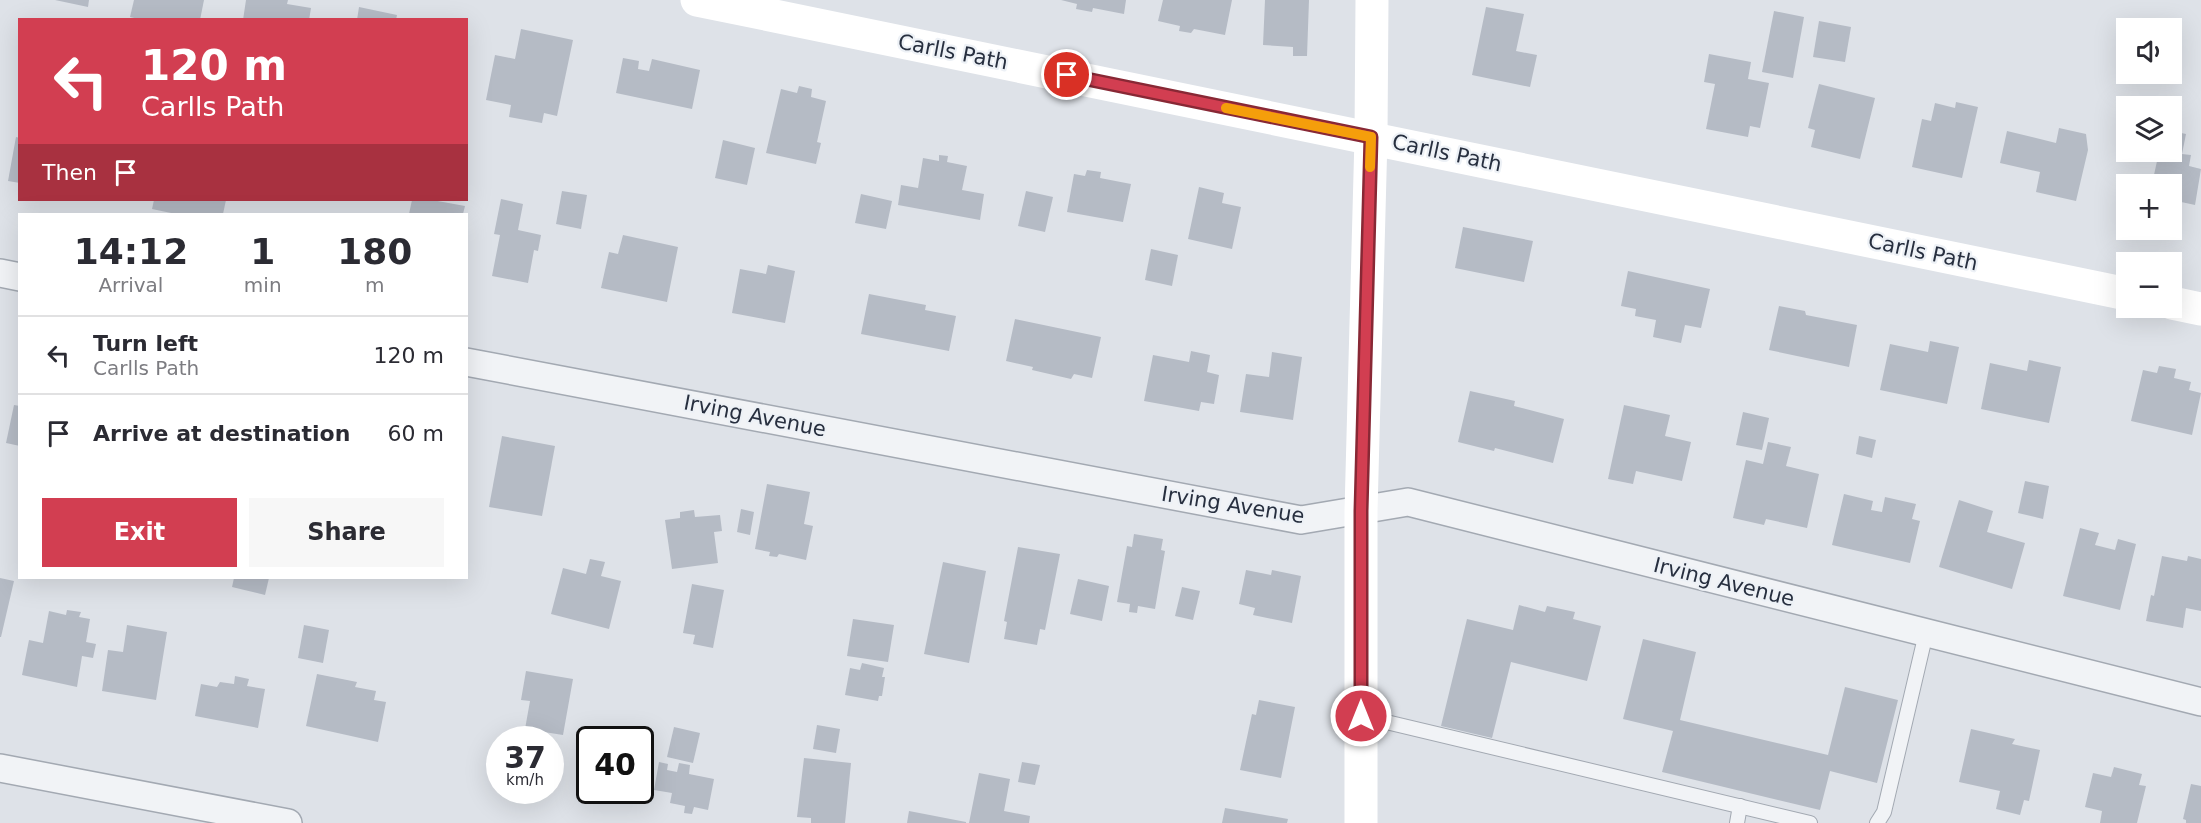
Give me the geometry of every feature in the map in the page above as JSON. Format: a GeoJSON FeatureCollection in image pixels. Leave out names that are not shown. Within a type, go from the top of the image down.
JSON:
{"type":"FeatureCollection","features":[{"type":"Feature","properties":{"kind":"street","name":"Carlls Path"},"geometry":{"type":"LineString","coordinates":[[697,0],[2116,292]]}},
{"type":"Feature","properties":{"kind":"street"},"geometry":{"type":"LineString","coordinates":[[1361,823],[1361,511],[1371,137],[1372,0]]}},
{"type":"Feature","properties":{"kind":"street"},"geometry":{"type":"LineString","coordinates":[[0,273],[18,277]]}},
{"type":"Feature","properties":{"kind":"street"},"geometry":{"type":"LineString","coordinates":[[2182,305],[2201,309]]}},
{"type":"Feature","properties":{"kind":"street","name":"Irving Avenue"},"geometry":{"type":"LineString","coordinates":[[468,362],[1301,520],[1408,502],[2201,702]]}},
{"type":"Feature","properties":{"kind":"street"},"geometry":{"type":"LineString","coordinates":[[0,768],[288,823]]}},
{"type":"Feature","properties":{"kind":"lane"},"geometry":{"type":"LineString","coordinates":[[1878,823],[1884,812],[1926,633]]}},
{"type":"Feature","properties":{"kind":"lane"},"geometry":{"type":"LineString","coordinates":[[1361,716],[1810,823]]}},
{"type":"Feature","properties":{"kind":"lane"},"geometry":{"type":"LineString","coordinates":[[1737,823],[1740,806]]}},
{"type":"Feature","properties":{"kind":"building"},"geometry":{"type":"Polygon","coordinates":[[[55,0],[89,0],[88,7],[55,0]]]}},
{"type":"Feature","properties":{"kind":"building"},"geometry":{"type":"Polygon","coordinates":[[[134,0],[204,0],[200,18],[130,17],[134,0]]]}},
{"type":"Feature","properties":{"kind":"building"},"geometry":{"type":"Polygon","coordinates":[[[246,0],[288,0],[287,4],[311,8],[309,18],[243,18],[246,0]]]}},
{"type":"Feature","properties":{"kind":"building"},"geometry":{"type":"Polygon","coordinates":[[[1061,0],[1126,0],[1124,14],[1093,8],[1092,12],[1076,9],[1077,4],[1061,0]]]}},
{"type":"Feature","properties":{"kind":"building"},"geometry":{"type":"Polygon","coordinates":[[[1163,0],[1232,0],[1225,35],[1194,29],[1191,33],[1179,31],[1180,26],[1158,21],[1163,0]]]}},
{"type":"Feature","properties":{"kind":"building"},"geometry":{"type":"Polygon","coordinates":[[[1265,0],[1309,0],[1307,56],[1293,56],[1293,47],[1263,45],[1265,0]]]}},
{"type":"Feature","properties":{"kind":"building"},"geometry":{"type":"Polygon","coordinates":[[[359,7],[397,15],[396,18],[357,18],[359,7]]]}},
{"type":"Feature","properties":{"kind":"building"},"geometry":{"type":"Polygon","coordinates":[[[1486,7],[1524,14],[1516,51],[1537,55],[1530,87],[1472,75],[1486,7]]]}},
{"type":"Feature","properties":{"kind":"building"},"geometry":{"type":"Polygon","coordinates":[[[1774,11],[1804,17],[1793,78],[1762,72],[1774,11]]]}},
{"type":"Feature","properties":{"kind":"building"},"geometry":{"type":"Polygon","coordinates":[[[1819,21],[1851,27],[1845,62],[1813,57],[1819,21]]]}},
{"type":"Feature","properties":{"kind":"building"},"geometry":{"type":"Polygon","coordinates":[[[521,29],[573,40],[557,116],[544,113],[542,123],[509,117],[511,105],[486,100],[495,55],[515,59],[521,29]]]}},
{"type":"Feature","properties":{"kind":"building"},"geometry":{"type":"Polygon","coordinates":[[[1709,54],[1751,62],[1748,79],[1769,83],[1760,128],[1750,126],[1748,137],[1706,129],[1715,84],[1704,82],[1709,54]]]}},
{"type":"Feature","properties":{"kind":"building"},"geometry":{"type":"Polygon","coordinates":[[[623,58],[639,61],[638,69],[649,71],[652,59],[700,70],[692,109],[616,93],[623,58]]]}},
{"type":"Feature","properties":{"kind":"building"},"geometry":{"type":"Polygon","coordinates":[[[1819,84],[1875,98],[1860,159],[1811,147],[1815,130],[1808,128],[1819,84]]]}},
{"type":"Feature","properties":{"kind":"building"},"geometry":{"type":"Polygon","coordinates":[[[799,86],[812,89],[811,97],[826,101],[817,142],[821,143],[816,164],[766,153],[781,89],[797,93],[799,86]]]}},
{"type":"Feature","properties":{"kind":"building"},"geometry":{"type":"Polygon","coordinates":[[[1956,102],[1978,107],[1962,178],[1912,167],[1922,119],[1931,121],[1935,103],[1955,108],[1956,102]]]}},
{"type":"Feature","properties":{"kind":"building"},"geometry":{"type":"Polygon","coordinates":[[[2059,128],[2086,134],[2088,150],[2076,201],[2036,192],[2040,172],[2000,163],[2007,131],[2056,143],[2059,128]]]}},
{"type":"Feature","properties":{"kind":"building"},"geometry":{"type":"Polygon","coordinates":[[[2182,133],[2186,134],[2182,154],[2182,133]]]}},
{"type":"Feature","properties":{"kind":"building"},"geometry":{"type":"Polygon","coordinates":[[[16,137],[18,138],[18,183],[8,181],[16,137]]]}},
{"type":"Feature","properties":{"kind":"building"},"geometry":{"type":"Polygon","coordinates":[[[723,140],[755,148],[747,185],[715,178],[723,140]]]}},
{"type":"Feature","properties":{"kind":"building"},"geometry":{"type":"Polygon","coordinates":[[[2182,154],[2191,155],[2189,166],[2201,169],[2195,205],[2182,202],[2182,174],[2154,174],[2157,162],[2182,162],[2182,154]]]}},
{"type":"Feature","properties":{"kind":"building"},"geometry":{"type":"Polygon","coordinates":[[[939,155],[948,156],[947,162],[967,166],[962,190],[984,194],[980,220],[898,205],[901,185],[918,188],[923,158],[939,161],[939,155]]]}},
{"type":"Feature","properties":{"kind":"building"},"geometry":{"type":"Polygon","coordinates":[[[1087,170],[1101,172],[1100,178],[1131,184],[1123,222],[1067,212],[1074,174],[1085,176],[1087,170]]]}},
{"type":"Feature","properties":{"kind":"building"},"geometry":{"type":"Polygon","coordinates":[[[1199,187],[1224,193],[1222,203],[1241,207],[1232,249],[1188,239],[1199,187]]]}},
{"type":"Feature","properties":{"kind":"building"},"geometry":{"type":"Polygon","coordinates":[[[562,191],[587,195],[581,229],[556,224],[562,191]]]}},
{"type":"Feature","properties":{"kind":"building"},"geometry":{"type":"Polygon","coordinates":[[[1026,191],[1053,197],[1045,232],[1018,226],[1026,191]]]}},
{"type":"Feature","properties":{"kind":"building"},"geometry":{"type":"Polygon","coordinates":[[[861,194],[892,201],[886,229],[855,223],[861,194]]]}},
{"type":"Feature","properties":{"kind":"building"},"geometry":{"type":"Polygon","coordinates":[[[501,199],[523,204],[518,230],[541,235],[538,251],[534,250],[528,283],[492,276],[500,235],[494,234],[501,199]]]}},
{"type":"Feature","properties":{"kind":"building"},"geometry":{"type":"Polygon","coordinates":[[[154,201],[226,201],[223,213],[171,213],[152,209],[154,201]]]}},
{"type":"Feature","properties":{"kind":"building"},"geometry":{"type":"Polygon","coordinates":[[[412,201],[438,201],[465,206],[463,213],[409,213],[412,201]]]}},
{"type":"Feature","properties":{"kind":"building"},"geometry":{"type":"Polygon","coordinates":[[[1463,227],[1533,241],[1524,282],[1455,268],[1463,227]]]}},
{"type":"Feature","properties":{"kind":"building"},"geometry":{"type":"Polygon","coordinates":[[[623,235],[678,247],[667,302],[601,288],[609,252],[618,254],[623,235]]]}},
{"type":"Feature","properties":{"kind":"building"},"geometry":{"type":"Polygon","coordinates":[[[1151,249],[1178,255],[1172,286],[1145,280],[1151,249]]]}},
{"type":"Feature","properties":{"kind":"building"},"geometry":{"type":"Polygon","coordinates":[[[768,265],[795,271],[785,323],[732,313],[740,269],[766,274],[768,265]]]}},
{"type":"Feature","properties":{"kind":"building"},"geometry":{"type":"Polygon","coordinates":[[[1628,271],[1710,289],[1701,328],[1685,325],[1681,343],[1653,337],[1656,320],[1635,316],[1636,309],[1621,306],[1628,271]]]}},
{"type":"Feature","properties":{"kind":"building"},"geometry":{"type":"Polygon","coordinates":[[[869,294],[926,305],[925,310],[956,316],[949,351],[861,334],[869,294]]]}},
{"type":"Feature","properties":{"kind":"building"},"geometry":{"type":"Polygon","coordinates":[[[1779,306],[1805,311],[1806,315],[1857,325],[1849,367],[1769,350],[1779,306]]]}},
{"type":"Feature","properties":{"kind":"building"},"geometry":{"type":"Polygon","coordinates":[[[1015,319],[1101,337],[1092,378],[1074,374],[1071,379],[1006,361],[1015,319]]]}},
{"type":"Feature","properties":{"kind":"building"},"geometry":{"type":"Polygon","coordinates":[[[1930,341],[1959,347],[1947,404],[1880,390],[1890,344],[1928,352],[1930,341]]]}},
{"type":"Feature","properties":{"kind":"building"},"geometry":{"type":"Polygon","coordinates":[[[1191,351],[1210,355],[1207,372],[1219,375],[1214,404],[1201,402],[1199,411],[1144,401],[1153,355],[1189,362],[1191,351]]]}},
{"type":"Feature","properties":{"kind":"building"},"geometry":{"type":"Polygon","coordinates":[[[1272,352],[1302,357],[1293,420],[1240,412],[1246,374],[1269,377],[1272,352]]]}},
{"type":"Feature","properties":{"kind":"building"},"geometry":{"type":"Polygon","coordinates":[[[2029,360],[2061,367],[2049,423],[1981,409],[1990,363],[2027,371],[2029,360]]]}},
{"type":"Feature","properties":{"kind":"building"},"geometry":{"type":"Polygon","coordinates":[[[2159,366],[2176,369],[2174,378],[2191,382],[2189,390],[2201,393],[2192,435],[2131,421],[2143,370],[2157,373],[2159,366]]]}},
{"type":"Feature","properties":{"kind":"building"},"geometry":{"type":"Polygon","coordinates":[[[1470,391],[1515,401],[1514,406],[1564,419],[1553,463],[1495,448],[1494,451],[1458,442],[1470,391]]]}},
{"type":"Feature","properties":{"kind":"building"},"geometry":{"type":"Polygon","coordinates":[[[14,405],[18,406],[18,446],[6,443],[14,405]]]}},
{"type":"Feature","properties":{"kind":"building"},"geometry":{"type":"Polygon","coordinates":[[[1624,405],[1670,415],[1665,436],[1691,442],[1682,481],[1636,471],[1633,484],[1608,479],[1624,405]]]}},
{"type":"Feature","properties":{"kind":"building"},"geometry":{"type":"Polygon","coordinates":[[[1743,412],[1769,418],[1762,450],[1736,445],[1743,412]]]}},
{"type":"Feature","properties":{"kind":"building"},"geometry":{"type":"Polygon","coordinates":[[[502,436],[555,446],[542,516],[489,507],[502,436]]]}},
{"type":"Feature","properties":{"kind":"building"},"geometry":{"type":"Polygon","coordinates":[[[1859,436],[1876,440],[1872,458],[1856,454],[1859,436]]]}},
{"type":"Feature","properties":{"kind":"building"},"geometry":{"type":"Polygon","coordinates":[[[1768,442],[1791,447],[1786,466],[1819,474],[1807,528],[1766,519],[1764,525],[1733,518],[1746,460],[1763,464],[1768,442]]]}},
{"type":"Feature","properties":{"kind":"building"},"geometry":{"type":"Polygon","coordinates":[[[2025,481],[2049,486],[2043,519],[2018,513],[2025,481]]]}},
{"type":"Feature","properties":{"kind":"building"},"geometry":{"type":"Polygon","coordinates":[[[767,484],[810,492],[804,524],[813,526],[806,560],[779,554],[777,557],[769,556],[770,552],[755,549],[767,484]]]}},
{"type":"Feature","properties":{"kind":"building"},"geometry":{"type":"Polygon","coordinates":[[[1844,494],[1873,501],[1871,510],[1882,512],[1885,497],[1916,504],[1912,519],[1920,521],[1910,563],[1832,545],[1844,494]]]}},
{"type":"Feature","properties":{"kind":"building"},"geometry":{"type":"Polygon","coordinates":[[[1959,500],[1993,511],[1987,532],[2025,543],[2012,589],[1939,567],[1959,500]]]}},
{"type":"Feature","properties":{"kind":"building"},"geometry":{"type":"Polygon","coordinates":[[[741,509],[754,512],[750,535],[737,532],[741,509]]]}},
{"type":"Feature","properties":{"kind":"building"},"geometry":{"type":"Polygon","coordinates":[[[694,510],[695,517],[720,515],[722,531],[714,532],[718,563],[672,569],[665,520],[680,518],[680,512],[694,510]]]}},
{"type":"Feature","properties":{"kind":"building"},"geometry":{"type":"Polygon","coordinates":[[[2080,528],[2099,533],[2095,545],[2115,550],[2118,539],[2136,544],[2120,610],[2063,596],[2080,528]]]}},
{"type":"Feature","properties":{"kind":"building"},"geometry":{"type":"Polygon","coordinates":[[[1134,534],[1163,539],[1161,550],[1165,551],[1155,609],[1138,606],[1137,613],[1129,612],[1130,604],[1117,602],[1127,546],[1132,547],[1134,534]]]}},
{"type":"Feature","properties":{"kind":"building"},"geometry":{"type":"Polygon","coordinates":[[[1018,547],[1060,554],[1045,630],[1040,629],[1037,645],[1004,639],[1007,622],[1004,621],[1018,547]]]}},
{"type":"Feature","properties":{"kind":"building"},"geometry":{"type":"Polygon","coordinates":[[[2162,556],[2187,561],[2188,556],[2201,559],[2201,611],[2186,608],[2183,628],[2146,621],[2162,556]]]}},
{"type":"Feature","properties":{"kind":"building"},"geometry":{"type":"Polygon","coordinates":[[[590,559],[605,562],[601,576],[621,581],[609,629],[551,614],[563,568],[586,574],[590,559]]]}},
{"type":"Feature","properties":{"kind":"building"},"geometry":{"type":"Polygon","coordinates":[[[943,562],[986,571],[969,663],[924,654],[943,562]]]}},
{"type":"Feature","properties":{"kind":"building"},"geometry":{"type":"Polygon","coordinates":[[[1246,570],[1271,575],[1272,570],[1301,576],[1292,623],[1253,615],[1255,608],[1239,604],[1246,570]]]}},
{"type":"Feature","properties":{"kind":"building"},"geometry":{"type":"Polygon","coordinates":[[[0,578],[14,581],[1,637],[0,637],[0,578]]]}},
{"type":"Feature","properties":{"kind":"building"},"geometry":{"type":"Polygon","coordinates":[[[234,579],[269,579],[265,595],[232,587],[234,579]]]}},
{"type":"Feature","properties":{"kind":"building"},"geometry":{"type":"Polygon","coordinates":[[[1078,579],[1109,586],[1102,621],[1070,614],[1078,579]]]}},
{"type":"Feature","properties":{"kind":"building"},"geometry":{"type":"Polygon","coordinates":[[[692,584],[724,590],[713,648],[693,644],[695,635],[683,633],[692,584]]]}},
{"type":"Feature","properties":{"kind":"building"},"geometry":{"type":"Polygon","coordinates":[[[1182,587],[1200,591],[1193,620],[1175,616],[1182,587]]]}},
{"type":"Feature","properties":{"kind":"building"},"geometry":{"type":"Polygon","coordinates":[[[1519,605],[1545,612],[1547,606],[1575,612],[1573,619],[1601,626],[1587,681],[1511,662],[1492,738],[1441,726],[1467,619],[1513,630],[1519,605]]]}},
{"type":"Feature","properties":{"kind":"building"},"geometry":{"type":"Polygon","coordinates":[[[67,610],[81,612],[79,617],[90,619],[86,642],[96,644],[93,658],[82,656],[77,687],[22,675],[29,640],[43,643],[49,611],[66,615],[67,610]]]}},
{"type":"Feature","properties":{"kind":"building"},"geometry":{"type":"Polygon","coordinates":[[[853,619],[894,625],[888,662],[847,656],[853,619]]]}},
{"type":"Feature","properties":{"kind":"building"},"geometry":{"type":"Polygon","coordinates":[[[127,625],[167,632],[156,700],[102,691],[108,650],[123,652],[127,625]]]}},
{"type":"Feature","properties":{"kind":"building"},"geometry":{"type":"Polygon","coordinates":[[[304,625],[329,630],[323,663],[298,658],[304,625]]]}},
{"type":"Feature","properties":{"kind":"building"},"geometry":{"type":"Polygon","coordinates":[[[1643,639],[1696,652],[1680,720],[1828,755],[1845,687],[1898,700],[1877,783],[1830,771],[1820,810],[1662,772],[1673,731],[1623,719],[1643,639]]]}},
{"type":"Feature","properties":{"kind":"building"},"geometry":{"type":"Polygon","coordinates":[[[862,663],[884,668],[882,696],[879,696],[878,701],[845,695],[850,668],[860,670],[862,663]]]}},
{"type":"Feature","properties":{"kind":"building"},"geometry":{"type":"Polygon","coordinates":[[[526,671],[573,679],[564,729],[564,726],[526,726],[530,701],[521,700],[526,671]]]}},
{"type":"Feature","properties":{"kind":"building"},"geometry":{"type":"Polygon","coordinates":[[[317,674],[357,682],[355,687],[376,691],[374,700],[386,702],[378,742],[306,726],[317,674]]]}},
{"type":"Feature","properties":{"kind":"building"},"geometry":{"type":"Polygon","coordinates":[[[235,676],[249,679],[247,686],[265,689],[258,728],[195,716],[201,684],[217,687],[220,682],[234,684],[235,676]]]}},
{"type":"Feature","properties":{"kind":"building"},"geometry":{"type":"Polygon","coordinates":[[[1259,700],[1295,707],[1281,778],[1240,770],[1252,714],[1256,715],[1259,700]]]}},
{"type":"Feature","properties":{"kind":"building"},"geometry":{"type":"Polygon","coordinates":[[[817,725],[840,729],[836,753],[813,749],[817,725]]]}},
{"type":"Feature","properties":{"kind":"building"},"geometry":{"type":"Polygon","coordinates":[[[674,727],[700,733],[693,763],[667,757],[674,727]]]}},
{"type":"Feature","properties":{"kind":"building"},"geometry":{"type":"Polygon","coordinates":[[[1971,729],[2015,739],[2012,744],[2040,750],[2029,801],[2024,800],[2020,815],[1996,809],[2000,791],[1959,782],[1971,729]]]}},
{"type":"Feature","properties":{"kind":"building"},"geometry":{"type":"Polygon","coordinates":[[[804,758],[851,763],[845,823],[811,823],[811,818],[797,817],[804,758]]]}},
{"type":"Feature","properties":{"kind":"building"},"geometry":{"type":"Polygon","coordinates":[[[659,762],[668,764],[667,770],[677,772],[679,763],[690,765],[689,774],[714,779],[708,810],[694,807],[692,814],[684,813],[685,806],[670,803],[672,793],[654,790],[659,762]]]}},
{"type":"Feature","properties":{"kind":"building"},"geometry":{"type":"Polygon","coordinates":[[[1022,762],[1040,765],[1035,785],[1018,782],[1022,762]]]}},
{"type":"Feature","properties":{"kind":"building"},"geometry":{"type":"Polygon","coordinates":[[[2114,767],[2142,774],[2139,785],[2146,786],[2137,823],[2100,823],[2102,811],[2085,807],[2093,773],[2111,777],[2114,767]]]}},
{"type":"Feature","properties":{"kind":"building"},"geometry":{"type":"Polygon","coordinates":[[[979,773],[1010,779],[1004,811],[1030,816],[1029,823],[969,823],[979,773]]]}},
{"type":"Feature","properties":{"kind":"building"},"geometry":{"type":"Polygon","coordinates":[[[2191,784],[2201,786],[2201,823],[2186,823],[2183,819],[2191,784]]]}},
{"type":"Feature","properties":{"kind":"building"},"geometry":{"type":"Polygon","coordinates":[[[1225,808],[1288,819],[1287,823],[1222,823],[1225,808]]]}},
{"type":"Feature","properties":{"kind":"building"},"geometry":{"type":"Polygon","coordinates":[[[909,811],[966,822],[966,823],[907,823],[909,811]]]}},
{"type":"Feature","properties":{"kind":"slow traffic"},"geometry":{"type":"LineString","coordinates":[[1226,108],[1371,137],[1370,167]]}},
{"type":"Feature","properties":{"kind":"route"},"geometry":{"type":"LineString","coordinates":[[1067,75],[1371,137],[1361,511],[1361,716]]}}]}
